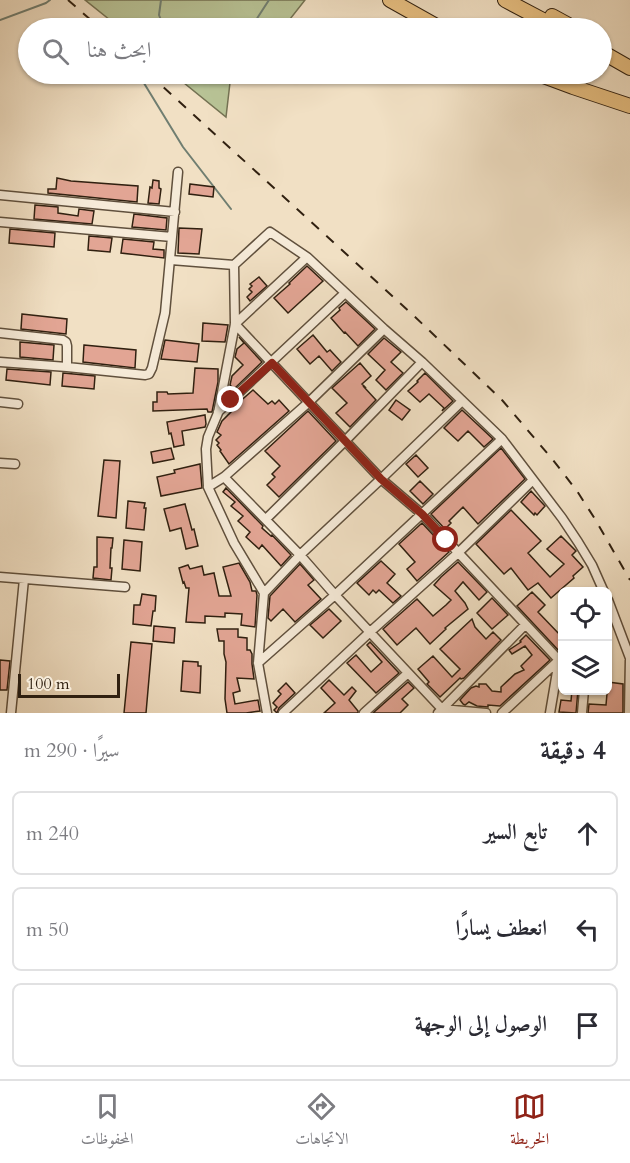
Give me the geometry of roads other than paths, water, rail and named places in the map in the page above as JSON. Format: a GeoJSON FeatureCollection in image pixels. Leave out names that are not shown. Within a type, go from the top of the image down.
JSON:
{"type":"FeatureCollection","features":[{"type":"Feature","properties":{"kind":"highway"},"geometry":{"type":"LineString","coordinates":[[390,0],[422,18]]}},
{"type":"Feature","properties":{"kind":"highway"},"geometry":{"type":"LineString","coordinates":[[505,0],[539,18]]}},
{"type":"Feature","properties":{"kind":"highway"},"geometry":{"type":"LineString","coordinates":[[522,0],[555,18]]}},
{"type":"Feature","properties":{"kind":"highway"},"geometry":{"type":"LineString","coordinates":[[612,50],[630,60]]}},
{"type":"Feature","properties":{"kind":"highway"},"geometry":{"type":"LineString","coordinates":[[612,58],[630,68]]}},
{"type":"Feature","properties":{"kind":"highway"},"geometry":{"type":"LineString","coordinates":[[565,84],[626,101]]}},
{"type":"Feature","properties":{"kind":"street"},"geometry":{"type":"LineString","coordinates":[[0,362],[149,374],[165,313],[178,172]]}},
{"type":"Feature","properties":{"kind":"street"},"geometry":{"type":"LineString","coordinates":[[0,195],[175,212]]}},
{"type":"Feature","properties":{"kind":"street"},"geometry":{"type":"LineString","coordinates":[[0,222],[172,237]]}},
{"type":"Feature","properties":{"kind":"street"},"geometry":{"type":"LineString","coordinates":[[171,260],[234,265],[270,232],[307,257],[502,439],[578,542],[602,587]]}},
{"type":"Feature","properties":{"kind":"street"},"geometry":{"type":"LineString","coordinates":[[235,324],[307,257]]}},
{"type":"Feature","properties":{"kind":"street"},"geometry":{"type":"LineString","coordinates":[[234,265],[235,324],[218,413],[207,443],[208,487],[234,543],[264,593],[258,663],[267,713]]}},
{"type":"Feature","properties":{"kind":"street"},"geometry":{"type":"LineString","coordinates":[[218,413],[345,293]]}},
{"type":"Feature","properties":{"kind":"street"},"geometry":{"type":"LineString","coordinates":[[235,324],[381,479],[422,514],[525,625],[558,656]]}},
{"type":"Feature","properties":{"kind":"street"},"geometry":{"type":"LineString","coordinates":[[208,487],[224,477],[309,402],[384,330]]}},
{"type":"Feature","properties":{"kind":"street"},"geometry":{"type":"LineString","coordinates":[[0,333],[63,340],[67,346],[67,367]]}},
{"type":"Feature","properties":{"kind":"street"},"geometry":{"type":"LineString","coordinates":[[266,519],[422,362]]}},
{"type":"Feature","properties":{"kind":"street"},"geometry":{"type":"LineString","coordinates":[[264,593],[300,555],[462,400]]}},
{"type":"Feature","properties":{"kind":"street"},"geometry":{"type":"LineString","coordinates":[[0,402],[18,404]]}},
{"type":"Feature","properties":{"kind":"street"},"geometry":{"type":"LineString","coordinates":[[258,663],[335,595],[502,439]]}},
{"type":"Feature","properties":{"kind":"street"},"geometry":{"type":"LineString","coordinates":[[0,463],[15,464]]}},
{"type":"Feature","properties":{"kind":"street"},"geometry":{"type":"LineString","coordinates":[[224,477],[300,555],[440,711],[486,713]]}},
{"type":"Feature","properties":{"kind":"street"},"geometry":{"type":"LineString","coordinates":[[283,713],[458,553],[533,480]]}},
{"type":"Feature","properties":{"kind":"street"},"geometry":{"type":"LineString","coordinates":[[0,577],[125,587]]}},
{"type":"Feature","properties":{"kind":"street"},"geometry":{"type":"LineString","coordinates":[[11,713],[24,579]]}},
{"type":"Feature","properties":{"kind":"street"},"geometry":{"type":"LineString","coordinates":[[612,617],[630,658],[628,713]]}},
{"type":"Feature","properties":{"kind":"street"},"geometry":{"type":"LineString","coordinates":[[440,711],[525,625]]}},
{"type":"Feature","properties":{"kind":"street"},"geometry":{"type":"LineString","coordinates":[[502,713],[558,662]]}},
{"type":"Feature","properties":{"kind":"street"},"geometry":{"type":"LineString","coordinates":[[364,713],[408,673]]}},
{"type":"Feature","properties":{"kind":"street"},"geometry":{"type":"LineString","coordinates":[[550,713],[558,674]]}},
{"type":"Feature","properties":{"kind":"street"},"geometry":{"type":"LineString","coordinates":[[582,713],[584,695]]}},
{"type":"Feature","properties":{"kind":"waterway"},"geometry":{"type":"LineString","coordinates":[[0,20],[50,0]]}},
{"type":"Feature","properties":{"kind":"waterway"},"geometry":{"type":"LineString","coordinates":[[160,18],[161,0]]}},
{"type":"Feature","properties":{"kind":"waterway"},"geometry":{"type":"LineString","coordinates":[[257,18],[269,0]]}},
{"type":"Feature","properties":{"kind":"waterway"},"geometry":{"type":"LineString","coordinates":[[144,84],[183,147],[231,209]]}},
{"type":"Feature","properties":{"kind":"railway"},"geometry":{"type":"LineString","coordinates":[[68,0],[89,18]]}},
{"type":"Feature","properties":{"kind":"railway"},"geometry":{"type":"LineString","coordinates":[[160,84],[412,314],[502,400],[577,491],[630,580]]}}]}
